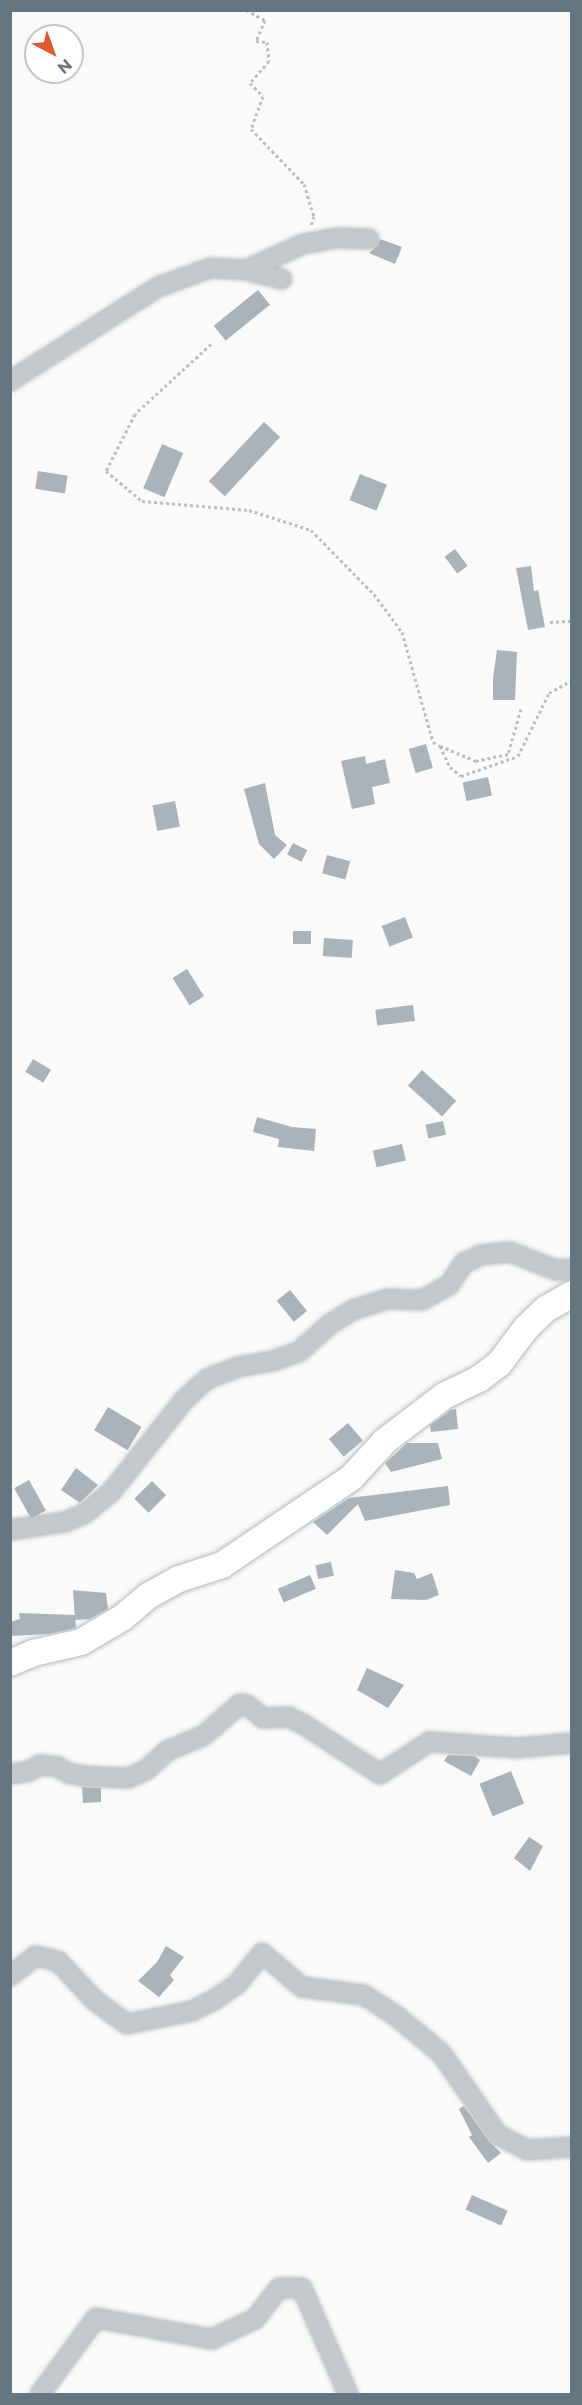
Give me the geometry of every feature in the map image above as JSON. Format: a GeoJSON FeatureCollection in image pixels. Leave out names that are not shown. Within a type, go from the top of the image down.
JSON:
{"type":"FeatureCollection","features":[{"type":"Feature","properties":{"kind":"main road"},"geometry":{"type":"LineString","coordinates":[[10,1663],[33,1653],[81,1642],[122,1618],[148,1596],[168,1585],[222,1565],[351,1478],[385,1441],[444,1396],[479,1379],[499,1364],[526,1328],[546,1309],[572,1294]]}},
{"type":"Feature","properties":{"kind":"street"},"geometry":{"type":"LineString","coordinates":[[246,270],[303,244],[338,238],[369,239]]}},
{"type":"Feature","properties":{"kind":"street"},"geometry":{"type":"LineString","coordinates":[[10,381],[158,286],[210,268],[246,270],[282,279]]}},
{"type":"Feature","properties":{"kind":"street"},"geometry":{"type":"LineString","coordinates":[[10,1530],[65,1522],[84,1514],[112,1491],[185,1399],[207,1379],[238,1367],[273,1360],[300,1351],[330,1324],[355,1309],[388,1299],[422,1300],[449,1285],[464,1263],[481,1255],[510,1252],[556,1270],[572,1269]]}},
{"type":"Feature","properties":{"kind":"street"},"geometry":{"type":"LineString","coordinates":[[10,1774],[27,1772],[40,1766],[58,1767],[68,1773],[82,1776],[128,1778],[146,1770],[167,1751],[203,1736],[240,1704],[247,1705],[263,1718],[290,1717],[380,1774],[429,1742],[516,1748],[572,1743]]}},
{"type":"Feature","properties":{"kind":"street"},"geometry":{"type":"LineString","coordinates":[[10,1976],[36,1956],[58,1961],[94,2000],[127,2024],[192,2011],[214,2001],[238,1983],[262,1953],[302,1987],[364,1995],[396,2016],[441,2053],[498,2136],[527,2150],[572,2147]]}},
{"type":"Feature","properties":{"kind":"street"},"geometry":{"type":"LineString","coordinates":[[40,2394],[96,2318],[212,2339],[255,2319],[279,2288],[302,2288],[348,2394]]}},
{"type":"Feature","properties":{"kind":"path"},"geometry":{"type":"LineString","coordinates":[[246,10],[266,20],[256,41],[267,42],[269,61],[250,83],[263,96],[251,129],[304,184],[315,216],[303,244]]}},
{"type":"Feature","properties":{"kind":"path"},"geometry":{"type":"LineString","coordinates":[[211,344],[135,414],[106,471],[142,501],[249,510],[310,530],[374,594],[402,632],[433,742],[476,761],[508,754],[521,709]]}},
{"type":"Feature","properties":{"kind":"path"},"geometry":{"type":"LineString","coordinates":[[550,622],[572,621]]}},
{"type":"Feature","properties":{"kind":"path"},"geometry":{"type":"LineString","coordinates":[[440,746],[450,767],[461,776],[518,756],[549,693],[572,680]]}},
{"type":"Feature","properties":{"kind":"building"},"geometry":{"type":"Polygon","coordinates":[[[380,239],[402,247],[395,264],[369,253],[378,245],[380,239]]]}},
{"type":"Feature","properties":{"kind":"building"},"geometry":{"type":"Polygon","coordinates":[[[258,290],[270,305],[226,341],[214,326],[258,290]]]}},
{"type":"Feature","properties":{"kind":"building"},"geometry":{"type":"Polygon","coordinates":[[[264,422],[280,437],[225,496],[209,481],[264,422]]]}},
{"type":"Feature","properties":{"kind":"building"},"geometry":{"type":"Polygon","coordinates":[[[162,444],[183,453],[164,497],[143,488],[162,444]]]}},
{"type":"Feature","properties":{"kind":"building"},"geometry":{"type":"Polygon","coordinates":[[[38,471],[68,476],[65,493],[35,489],[38,471]]]}},
{"type":"Feature","properties":{"kind":"building"},"geometry":{"type":"Polygon","coordinates":[[[360,474],[387,485],[376,511],[350,500],[360,474]]]}},
{"type":"Feature","properties":{"kind":"building"},"geometry":{"type":"Polygon","coordinates":[[[455,549],[468,566],[457,574],[445,557],[455,549]]]}},
{"type":"Feature","properties":{"kind":"building"},"geometry":{"type":"Polygon","coordinates":[[[531,566],[534,591],[538,590],[545,627],[528,630],[516,568],[531,566]]]}},
{"type":"Feature","properties":{"kind":"building"},"geometry":{"type":"Polygon","coordinates":[[[497,650],[517,652],[515,700],[493,700],[497,650]]]}},
{"type":"Feature","properties":{"kind":"building"},"geometry":{"type":"Polygon","coordinates":[[[426,744],[433,768],[416,773],[409,749],[426,744]]]}},
{"type":"Feature","properties":{"kind":"building"},"geometry":{"type":"Polygon","coordinates":[[[365,756],[366,764],[385,759],[390,783],[372,787],[375,804],[352,809],[341,761],[365,756]]]}},
{"type":"Feature","properties":{"kind":"building"},"geometry":{"type":"Polygon","coordinates":[[[488,777],[492,796],[467,801],[463,782],[488,777]]]}},
{"type":"Feature","properties":{"kind":"building"},"geometry":{"type":"Polygon","coordinates":[[[265,783],[275,835],[287,845],[274,859],[259,844],[244,789],[265,783]]]}},
{"type":"Feature","properties":{"kind":"building"},"geometry":{"type":"Polygon","coordinates":[[[175,801],[180,827],[157,831],[152,805],[175,801]]]}},
{"type":"Feature","properties":{"kind":"building"},"geometry":{"type":"Polygon","coordinates":[[[293,843],[307,850],[301,862],[287,855],[293,843]]]}},
{"type":"Feature","properties":{"kind":"building"},"geometry":{"type":"Polygon","coordinates":[[[327,855],[350,861],[345,880],[322,873],[327,855]]]}},
{"type":"Feature","properties":{"kind":"building"},"geometry":{"type":"Polygon","coordinates":[[[405,917],[413,938],[390,946],[382,926],[405,917]]]}},
{"type":"Feature","properties":{"kind":"building"},"geometry":{"type":"Polygon","coordinates":[[[293,931],[311,931],[311,944],[293,944],[293,931]]]}},
{"type":"Feature","properties":{"kind":"building"},"geometry":{"type":"Polygon","coordinates":[[[324,938],[353,940],[352,958],[323,956],[324,938]]]}},
{"type":"Feature","properties":{"kind":"building"},"geometry":{"type":"Polygon","coordinates":[[[187,969],[204,996],[190,1005],[173,978],[187,969]]]}},
{"type":"Feature","properties":{"kind":"building"},"geometry":{"type":"Polygon","coordinates":[[[413,1005],[415,1021],[377,1026],[375,1010],[413,1005]]]}},
{"type":"Feature","properties":{"kind":"building"},"geometry":{"type":"Polygon","coordinates":[[[33,1059],[51,1070],[43,1083],[25,1072],[33,1059]]]}},
{"type":"Feature","properties":{"kind":"building"},"geometry":{"type":"Polygon","coordinates":[[[422,1070],[456,1101],[442,1116],[408,1086],[422,1070]]]}},
{"type":"Feature","properties":{"kind":"building"},"geometry":{"type":"Polygon","coordinates":[[[257,1117],[292,1127],[316,1129],[314,1151],[278,1147],[279,1139],[253,1132],[257,1117]]]}},
{"type":"Feature","properties":{"kind":"building"},"geometry":{"type":"Polygon","coordinates":[[[443,1121],[446,1135],[428,1138],[425,1125],[443,1121]]]}},
{"type":"Feature","properties":{"kind":"building"},"geometry":{"type":"Polygon","coordinates":[[[402,1144],[406,1161],[377,1167],[373,1151],[402,1144]]]}},
{"type":"Feature","properties":{"kind":"building"},"geometry":{"type":"Polygon","coordinates":[[[290,1290],[307,1311],[294,1322],[277,1301],[290,1290]]]}},
{"type":"Feature","properties":{"kind":"building"},"geometry":{"type":"Polygon","coordinates":[[[108,1407],[141,1427],[128,1450],[94,1430],[108,1407]]]}},
{"type":"Feature","properties":{"kind":"building"},"geometry":{"type":"Polygon","coordinates":[[[456,1409],[458,1429],[431,1432],[430,1425],[456,1409]]]}},
{"type":"Feature","properties":{"kind":"building"},"geometry":{"type":"Polygon","coordinates":[[[348,1423],[363,1441],[344,1457],[329,1439],[348,1423]]]}},
{"type":"Feature","properties":{"kind":"building"},"geometry":{"type":"Polygon","coordinates":[[[407,1443],[438,1443],[442,1459],[391,1472],[385,1463],[407,1443]]]}},
{"type":"Feature","properties":{"kind":"building"},"geometry":{"type":"Polygon","coordinates":[[[76,1468],[98,1485],[80,1503],[61,1490],[76,1468]]]}},
{"type":"Feature","properties":{"kind":"building"},"geometry":{"type":"Polygon","coordinates":[[[29,1480],[46,1511],[31,1519],[14,1488],[29,1480]]]}},
{"type":"Feature","properties":{"kind":"building"},"geometry":{"type":"Polygon","coordinates":[[[152,1481],[166,1495],[148,1513],[134,1499],[152,1481]]]}},
{"type":"Feature","properties":{"kind":"building"},"geometry":{"type":"Polygon","coordinates":[[[448,1486],[450,1505],[365,1521],[358,1504],[327,1535],[313,1522],[349,1498],[448,1486]]]}},
{"type":"Feature","properties":{"kind":"building"},"geometry":{"type":"Polygon","coordinates":[[[331,1562],[334,1576],[318,1579],[315,1565],[331,1562]]]}},
{"type":"Feature","properties":{"kind":"building"},"geometry":{"type":"Polygon","coordinates":[[[395,1570],[414,1573],[417,1579],[432,1573],[439,1595],[426,1600],[391,1599],[395,1570]]]}},
{"type":"Feature","properties":{"kind":"building"},"geometry":{"type":"Polygon","coordinates":[[[310,1575],[316,1589],[284,1602],[278,1589],[310,1575]]]}},
{"type":"Feature","properties":{"kind":"building"},"geometry":{"type":"Polygon","coordinates":[[[73,1590],[106,1593],[108,1609],[90,1619],[75,1620],[73,1590]]]}},
{"type":"Feature","properties":{"kind":"building"},"geometry":{"type":"Polygon","coordinates":[[[19,1613],[75,1615],[76,1628],[49,1634],[10,1636],[10,1622],[20,1619],[19,1613]]]}},
{"type":"Feature","properties":{"kind":"building"},"geometry":{"type":"Polygon","coordinates":[[[367,1668],[404,1685],[388,1708],[357,1690],[367,1668]]]}},
{"type":"Feature","properties":{"kind":"building"},"geometry":{"type":"Polygon","coordinates":[[[448,1755],[474,1756],[480,1760],[471,1776],[444,1761],[448,1755]]]}},
{"type":"Feature","properties":{"kind":"building"},"geometry":{"type":"Polygon","coordinates":[[[511,1771],[524,1803],[493,1816],[479,1784],[511,1771]]]}},
{"type":"Feature","properties":{"kind":"building"},"geometry":{"type":"Polygon","coordinates":[[[82,1787],[101,1788],[101,1802],[83,1803],[82,1787]]]}},
{"type":"Feature","properties":{"kind":"building"},"geometry":{"type":"Polygon","coordinates":[[[529,1837],[543,1846],[530,1871],[514,1858],[529,1837]]]}},
{"type":"Feature","properties":{"kind":"building"},"geometry":{"type":"Polygon","coordinates":[[[166,1946],[184,1957],[170,1975],[174,1980],[159,1997],[138,1981],[157,1962],[166,1946]]]}},
{"type":"Feature","properties":{"kind":"building"},"geometry":{"type":"Polygon","coordinates":[[[464,2106],[489,2141],[501,2153],[488,2163],[469,2137],[472,2135],[459,2109],[464,2106]]]}},
{"type":"Feature","properties":{"kind":"building"},"geometry":{"type":"Polygon","coordinates":[[[472,2195],[508,2211],[501,2225],[465,2210],[472,2195]]]}}]}
